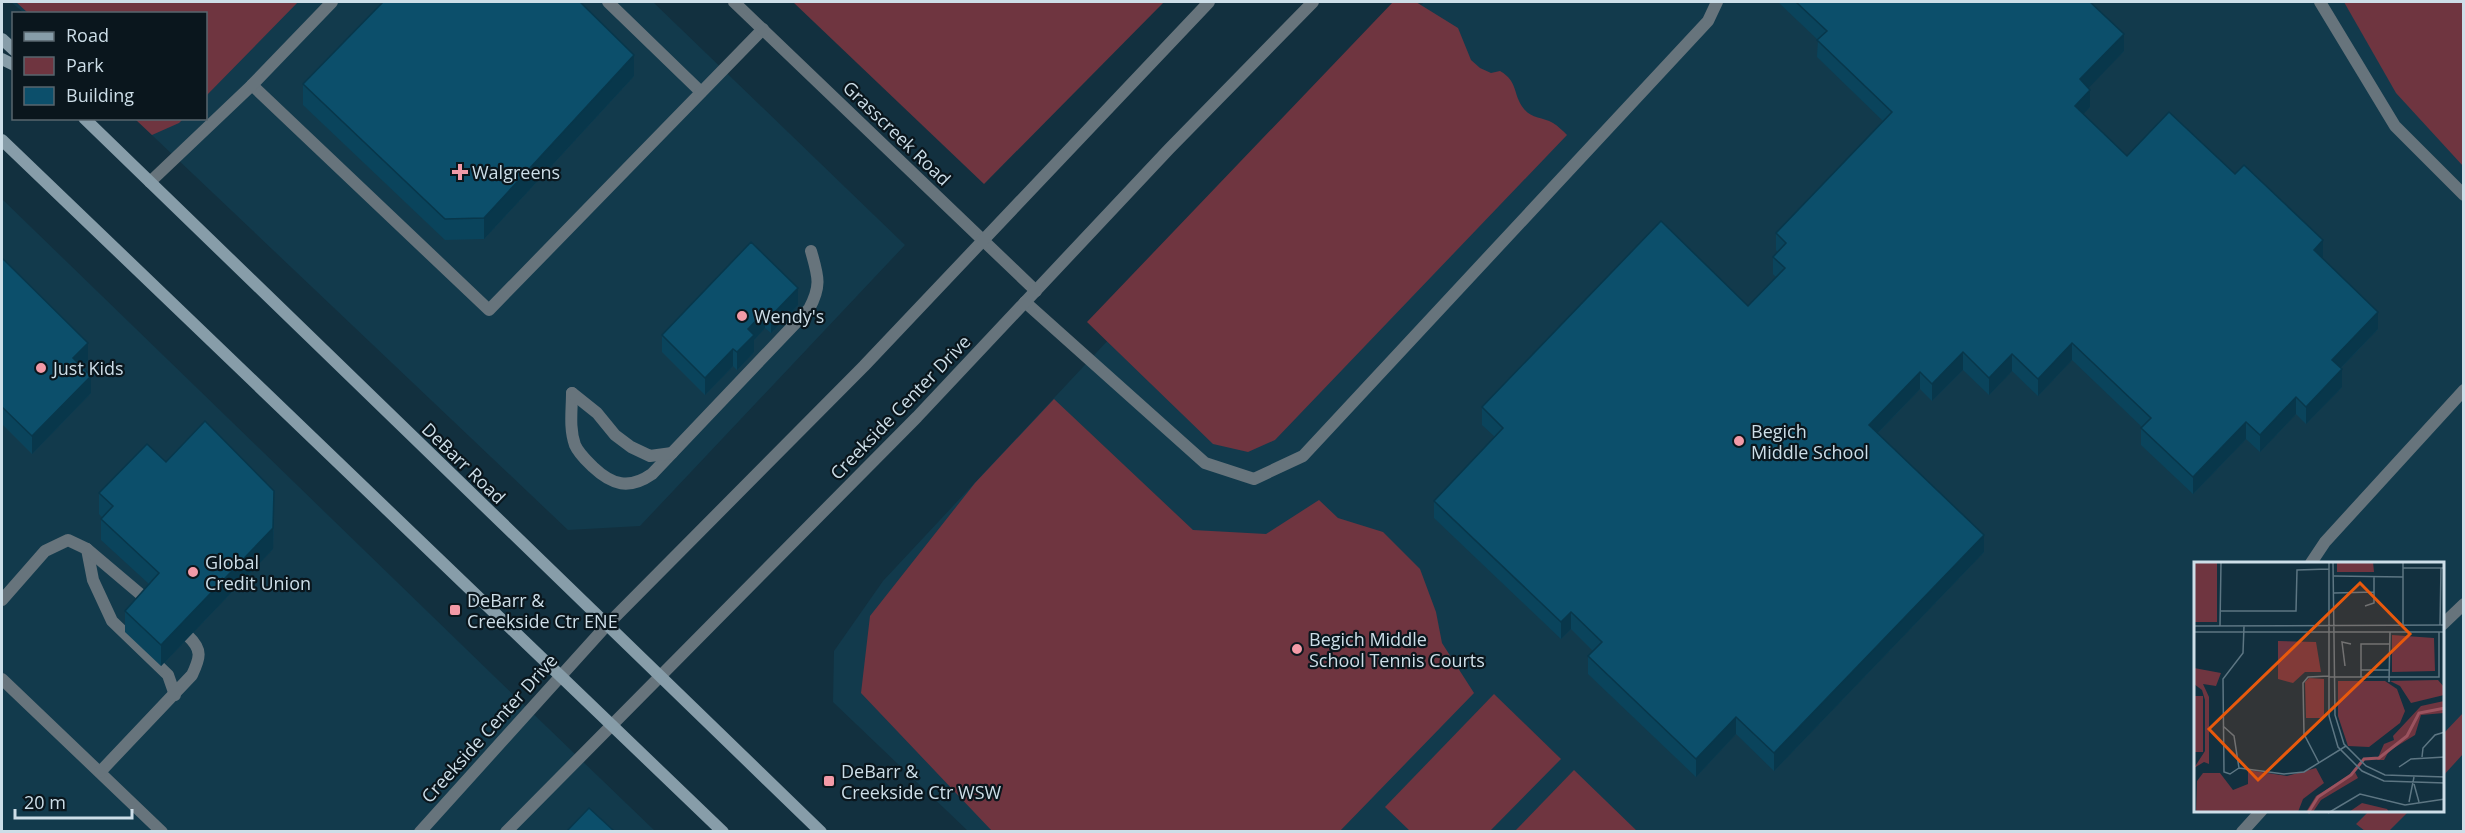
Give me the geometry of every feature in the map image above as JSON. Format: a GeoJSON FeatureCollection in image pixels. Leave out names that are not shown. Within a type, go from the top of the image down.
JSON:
{"type":"FeatureCollection","features":[{"type":"Feature","properties":{"kind":"main road","name":"DeBarr Road"},"geometry":{"type":"LineString","coordinates":[[86,120],[606,626],[821,831]]}},
{"type":"Feature","properties":{"kind":"main road"},"geometry":{"type":"LineString","coordinates":[[2,140],[723,831]]}},
{"type":"Feature","properties":{"kind":"street"},"geometry":{"type":"LineString","coordinates":[[150,182],[252,85],[332,2]]}},
{"type":"Feature","properties":{"kind":"street"},"geometry":{"type":"LineString","coordinates":[[608,2],[701,92]]}},
{"type":"Feature","properties":{"kind":"street","name":"Grasscreek Road"},"geometry":{"type":"LineString","coordinates":[[734,2],[1036,291]]}},
{"type":"Feature","properties":{"kind":"street","name":"Creekside Center Drive"},"geometry":{"type":"LineString","coordinates":[[420,831],[606,626],[864,366],[1209,2]]}},
{"type":"Feature","properties":{"kind":"street","name":"Creekside Center Drive"},"geometry":{"type":"LineString","coordinates":[[506,831],[917,417],[1313,2]]}},
{"type":"Feature","properties":{"kind":"street"},"geometry":{"type":"LineString","coordinates":[[1025,302],[1205,463],[1254,479],[1303,456],[1708,21],[1717,2]]}},
{"type":"Feature","properties":{"kind":"street"},"geometry":{"type":"LineString","coordinates":[[2320,2],[2395,126],[2463,195]]}},
{"type":"Feature","properties":{"kind":"street"},"geometry":{"type":"LineString","coordinates":[[252,85],[489,310],[763,29]]}},
{"type":"Feature","properties":{"kind":"street"},"geometry":{"type":"LineString","coordinates":[[672,453],[650,456],[631,447],[615,435],[597,413],[572,393],[572,428],[576,446],[584,458],[605,478],[625,484],[640,482],[672,453],[809,309],[818,292],[818,277],[811,252]]}},
{"type":"Feature","properties":{"kind":"street"},"geometry":{"type":"LineString","coordinates":[[2312,562],[2325,542],[2463,390]]}},
{"type":"Feature","properties":{"kind":"street"},"geometry":{"type":"LineString","coordinates":[[2,600],[45,551],[68,540],[87,549],[152,604]]}},
{"type":"Feature","properties":{"kind":"street"},"geometry":{"type":"LineString","coordinates":[[87,549],[93,580],[112,621],[168,675],[175,695]]}},
{"type":"Feature","properties":{"kind":"street"},"geometry":{"type":"LineString","coordinates":[[2444,624],[2463,604]]}},
{"type":"Feature","properties":{"kind":"street"},"geometry":{"type":"LineString","coordinates":[[100,772],[192,675],[198,661],[196,644],[188,636]]}},
{"type":"Feature","properties":{"kind":"street"},"geometry":{"type":"LineString","coordinates":[[2,679],[162,831]]}},
{"type":"Feature","properties":{"kind":"street"},"geometry":{"type":"LineString","coordinates":[[2242,831],[2260,812]]}},
{"type":"Feature","properties":{"kind":"shaded area"},"geometry":{"type":"Polygon","coordinates":[[[11,2],[653,2],[905,245],[640,526],[568,530],[136,120],[207,120],[207,12],[23,12],[11,2]]]}},
{"type":"Feature","properties":{"kind":"shaded area","name":"Begich Middle School"},"geometry":{"type":"Polygon","coordinates":[[[1424,2],[2463,2],[2463,831],[968,831],[833,702],[834,651],[883,581],[1424,2]]]}},
{"type":"Feature","properties":{"kind":"shaded area"},"geometry":{"type":"Polygon","coordinates":[[[2,199],[497,679],[655,831],[2,831],[2,199]]]}},
{"type":"Feature","properties":{"kind":"green space"},"geometry":{"type":"Polygon","coordinates":[[[16,2],[298,2],[207,95],[207,12],[27,12],[16,2]]]}},
{"type":"Feature","properties":{"kind":"green space"},"geometry":{"type":"Polygon","coordinates":[[[793,2],[1164,2],[984,184],[793,2]]]}},
{"type":"Feature","properties":{"kind":"green space"},"geometry":{"type":"Polygon","coordinates":[[[1393,2],[1416,2],[1458,28],[1471,60],[1480,68],[1491,73],[1500,71],[1506,75],[1513,84],[1520,104],[1527,112],[1553,123],[1567,135],[1275,440],[1248,452],[1213,444],[1087,322],[1393,2]]]}},
{"type":"Feature","properties":{"kind":"green space"},"geometry":{"type":"Polygon","coordinates":[[[2344,2],[2463,2],[2463,166],[2396,93],[2344,2]]]}},
{"type":"Feature","properties":{"kind":"green space"},"geometry":{"type":"Polygon","coordinates":[[[136,120],[182,120],[179,123],[152,135],[136,120]]]}},
{"type":"Feature","properties":{"kind":"green space"},"geometry":{"type":"Polygon","coordinates":[[[1054,399],[1193,530],[1266,534],[1319,500],[1338,518],[1383,532],[1420,569],[1436,612],[1442,643],[1474,693],[1340,831],[992,831],[861,693],[870,616],[975,483],[1054,399]]]}},
{"type":"Feature","properties":{"kind":"green space"},"geometry":{"type":"Polygon","coordinates":[[[1494,694],[1561,759],[1490,831],[1410,831],[1385,807],[1494,694]]]}},
{"type":"Feature","properties":{"kind":"green space"},"geometry":{"type":"Polygon","coordinates":[[[2463,713],[2463,754],[2444,775],[2444,733],[2463,713]]]}},
{"type":"Feature","properties":{"kind":"green space"},"geometry":{"type":"Polygon","coordinates":[[[1574,770],[1637,831],[1515,831],[1574,770]]]}},
{"type":"Feature","properties":{"kind":"green space"},"geometry":{"type":"Polygon","coordinates":[[[2368,812],[2408,812],[2389,831],[2365,831],[2356,824],[2368,812]]]}},
{"type":"Feature","properties":{"kind":"building","name":"Walgreens"},"geometry":{"type":"Polygon","coordinates":[[[383,2],[580,2],[634,55],[484,218],[445,219],[303,84],[383,2]]]}},
{"type":"Feature","properties":{"kind":"building","name":"Begich Middle School"},"geometry":{"type":"Polygon","coordinates":[[[1796,2],[2090,2],[2124,34],[2080,79],[2090,90],[2075,106],[2127,156],[2169,112],[2235,174],[2244,165],[2323,240],[2314,250],[2378,312],[2332,360],[2342,369],[2306,407],[2296,397],[2260,435],[2246,422],[2193,477],[2141,428],[2151,418],[2072,343],[2038,379],[2012,354],[1989,378],[1963,352],[1932,384],[1920,372],[1869,425],[1984,535],[1774,753],[1736,717],[1696,759],[1588,656],[1602,642],[1571,612],[1561,622],[1434,501],[1503,428],[1482,407],[1661,221],[1748,306],[1785,268],[1773,257],[1786,243],[1776,233],[1892,112],[1817,40],[1827,31],[1796,2]]]}},
{"type":"Feature","properties":{"kind":"building","name":"Wendy's"},"geometry":{"type":"Polygon","coordinates":[[[751,242],[798,288],[771,316],[765,311],[748,329],[754,335],[737,352],[733,349],[705,378],[662,335],[751,242]]]}},
{"type":"Feature","properties":{"kind":"building","name":"Just Kids"},"geometry":{"type":"Polygon","coordinates":[[[2,258],[88,343],[73,358],[91,376],[32,436],[2,407],[2,258]]]}},
{"type":"Feature","properties":{"kind":"building","name":"Global Credit Union"},"geometry":{"type":"Polygon","coordinates":[[[205,421],[274,491],[273,528],[161,645],[125,611],[159,573],[101,519],[113,506],[99,493],[147,444],[166,462],[205,421]]]}},
{"type":"Feature","properties":{"kind":"building"},"geometry":{"type":"Polygon","coordinates":[[[589,808],[614,831],[567,831],[589,808]]]}},
{"type":"Feature","properties":{"kind":"place","name":"Walgreens"},"geometry":{"type":"Point","coordinates":[460,172]}},
{"type":"Feature","properties":{"kind":"place","name":"Wendy's"},"geometry":{"type":"Point","coordinates":[742,316]}},
{"type":"Feature","properties":{"kind":"place","name":"Just Kids"},"geometry":{"type":"Point","coordinates":[41,368]}},
{"type":"Feature","properties":{"kind":"place","name":"Begich Middle School"},"geometry":{"type":"Point","coordinates":[1739,441]}},
{"type":"Feature","properties":{"kind":"place","name":"Global Credit Union"},"geometry":{"type":"Point","coordinates":[193,572]}},
{"type":"Feature","properties":{"kind":"place","name":"DeBarr & Creekside Ctr ENE"},"geometry":{"type":"Point","coordinates":[455,610]}},
{"type":"Feature","properties":{"kind":"place","name":"Begich Middle School Tennis Courts"},"geometry":{"type":"Point","coordinates":[1297,649]}},
{"type":"Feature","properties":{"kind":"place","name":"DeBarr & Creekside Ctr WSW"},"geometry":{"type":"Point","coordinates":[829,781]}}]}
